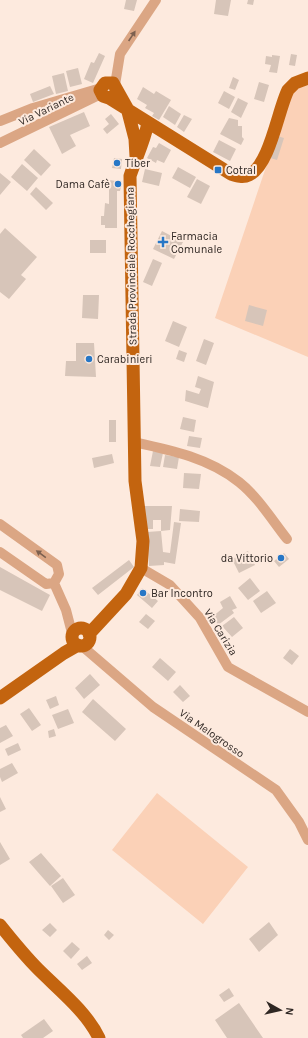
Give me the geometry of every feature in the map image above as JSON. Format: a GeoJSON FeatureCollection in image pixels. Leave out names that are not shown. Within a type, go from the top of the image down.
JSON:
{"type":"FeatureCollection","features":[{"type":"Feature","properties":{"kind":"main road"},"geometry":{"type":"LineString","coordinates":[[108,90],[127,108],[161,132],[231,174],[242,176],[250,175],[258,168],[265,155],[288,90],[300,80],[308,78]]}},
{"type":"Feature","properties":{"kind":"main road"},"geometry":{"type":"LineString","coordinates":[[127,108],[139,141]]}},
{"type":"Feature","properties":{"kind":"main road","name":"Strada Provinciale Rocchegiana"},"geometry":{"type":"LineString","coordinates":[[0,698],[64,653],[99,623],[126,594],[141,568],[143,541],[135,481],[130,176],[136,158],[139,141],[148,123]]}},
{"type":"Feature","properties":{"kind":"main road","name":"Strada Provinciale Rocchegiana"},"geometry":{"type":"LineString","coordinates":[[139,141],[161,132]]}},
{"type":"Feature","properties":{"kind":"main road"},"geometry":{"type":"LineString","coordinates":[[0,925],[37,968],[74,1005],[94,1028],[99,1038]]}},
{"type":"Feature","properties":{"kind":"street"},"geometry":{"type":"LineString","coordinates":[[0,121],[33,108],[108,90],[120,54],[156,0]]}},
{"type":"Feature","properties":{"kind":"street","name":"Via Variante"},"geometry":{"type":"LineString","coordinates":[[0,143],[108,90]]}},
{"type":"Feature","properties":{"kind":"street"},"geometry":{"type":"LineString","coordinates":[[134,442],[198,458],[219,469],[240,483],[287,539]]}},
{"type":"Feature","properties":{"kind":"street"},"geometry":{"type":"LineString","coordinates":[[0,524],[57,565],[59,574],[54,583]]}},
{"type":"Feature","properties":{"kind":"street"},"geometry":{"type":"LineString","coordinates":[[0,552],[46,584],[54,583]]}},
{"type":"Feature","properties":{"kind":"street","name":"Via Carizia"},"geometry":{"type":"LineString","coordinates":[[141,568],[170,585],[200,618],[228,666],[308,712]]}},
{"type":"Feature","properties":{"kind":"street"},"geometry":{"type":"LineString","coordinates":[[54,583],[81,637]]}},
{"type":"Feature","properties":{"kind":"street","name":"Via Melogrosso"},"geometry":{"type":"LineString","coordinates":[[81,637],[153,707],[276,790],[299,822],[308,840]]}},
{"type":"Feature","properties":{"kind":"shaded area"},"geometry":{"type":"Polygon","coordinates":[[[304,85],[308,85],[308,357],[215,318],[288,102],[293,90],[304,85]]]}},
{"type":"Feature","properties":{"kind":"shaded area"},"geometry":{"type":"Polygon","coordinates":[[[157,793],[248,867],[203,924],[112,850],[157,793]]]}},
{"type":"Feature","properties":{"kind":"building"},"geometry":{"type":"Polygon","coordinates":[[[126,0],[137,0],[134,11],[124,9],[126,0]]]}},
{"type":"Feature","properties":{"kind":"building"},"geometry":{"type":"Polygon","coordinates":[[[216,0],[231,0],[228,16],[214,14],[216,0]]]}},
{"type":"Feature","properties":{"kind":"building"},"geometry":{"type":"Polygon","coordinates":[[[248,0],[254,0],[253,5],[247,4],[248,0]]]}},
{"type":"Feature","properties":{"kind":"building"},"geometry":{"type":"Polygon","coordinates":[[[99,53],[105,56],[93,83],[84,79],[91,62],[94,63],[99,53]]]}},
{"type":"Feature","properties":{"kind":"building"},"geometry":{"type":"Polygon","coordinates":[[[291,54],[297,55],[295,66],[289,65],[291,54]]]}},
{"type":"Feature","properties":{"kind":"building"},"geometry":{"type":"Polygon","coordinates":[[[272,55],[280,56],[277,73],[269,72],[271,65],[265,64],[266,56],[272,57],[272,55]]]}},
{"type":"Feature","properties":{"kind":"building"},"geometry":{"type":"Polygon","coordinates":[[[78,68],[82,84],[70,87],[66,71],[78,68]]]}},
{"type":"Feature","properties":{"kind":"building"},"geometry":{"type":"Polygon","coordinates":[[[64,73],[68,91],[56,94],[52,76],[64,73]]]}},
{"type":"Feature","properties":{"kind":"building"},"geometry":{"type":"Polygon","coordinates":[[[233,77],[239,80],[235,90],[229,88],[233,77]]]}},
{"type":"Feature","properties":{"kind":"building"},"geometry":{"type":"Polygon","coordinates":[[[259,82],[269,85],[264,102],[254,99],[259,82]]]}},
{"type":"Feature","properties":{"kind":"building"},"geometry":{"type":"Polygon","coordinates":[[[50,86],[54,94],[33,102],[30,94],[50,86]]]}},
{"type":"Feature","properties":{"kind":"building"},"geometry":{"type":"Polygon","coordinates":[[[143,87],[154,94],[156,91],[171,100],[159,120],[152,116],[154,113],[145,108],[147,105],[137,99],[143,87]]]}},
{"type":"Feature","properties":{"kind":"building"},"geometry":{"type":"Polygon","coordinates":[[[224,91],[235,97],[229,109],[218,103],[224,91]]]}},
{"type":"Feature","properties":{"kind":"building"},"geometry":{"type":"Polygon","coordinates":[[[238,98],[248,103],[241,118],[231,112],[238,98]]]}},
{"type":"Feature","properties":{"kind":"building"},"geometry":{"type":"Polygon","coordinates":[[[169,106],[181,114],[175,125],[163,117],[169,106]]]}},
{"type":"Feature","properties":{"kind":"building"},"geometry":{"type":"Polygon","coordinates":[[[84,112],[90,126],[70,135],[76,146],[62,154],[49,127],[84,112]]]}},
{"type":"Feature","properties":{"kind":"building"},"geometry":{"type":"Polygon","coordinates":[[[111,114],[119,124],[107,134],[103,129],[109,124],[105,119],[111,114]]]}},
{"type":"Feature","properties":{"kind":"building"},"geometry":{"type":"Polygon","coordinates":[[[184,115],[192,119],[184,132],[177,127],[184,115]]]}},
{"type":"Feature","properties":{"kind":"building"},"geometry":{"type":"Polygon","coordinates":[[[229,118],[238,120],[238,126],[242,126],[242,137],[244,139],[241,145],[220,134],[229,118]]]}},
{"type":"Feature","properties":{"kind":"building"},"geometry":{"type":"Polygon","coordinates":[[[274,135],[284,138],[277,160],[267,157],[274,135]]]}},
{"type":"Feature","properties":{"kind":"building"},"geometry":{"type":"Polygon","coordinates":[[[219,140],[236,149],[230,161],[213,152],[219,140]]]}},
{"type":"Feature","properties":{"kind":"building"},"geometry":{"type":"Polygon","coordinates":[[[159,143],[171,150],[164,163],[157,160],[156,163],[147,158],[153,147],[156,148],[159,143]]]}},
{"type":"Feature","properties":{"kind":"building"},"geometry":{"type":"Polygon","coordinates":[[[34,149],[51,165],[41,176],[24,160],[34,149]]]}},
{"type":"Feature","properties":{"kind":"building"},"geometry":{"type":"Polygon","coordinates":[[[114,158],[122,159],[121,169],[112,168],[114,158]]]}},
{"type":"Feature","properties":{"kind":"building"},"geometry":{"type":"Polygon","coordinates":[[[22,164],[38,178],[27,191],[11,177],[22,164]]]}},
{"type":"Feature","properties":{"kind":"building"},"geometry":{"type":"Polygon","coordinates":[[[178,167],[196,177],[190,188],[172,178],[178,167]]]}},
{"type":"Feature","properties":{"kind":"building"},"geometry":{"type":"Polygon","coordinates":[[[145,169],[162,173],[159,186],[142,182],[145,169]]]}},
{"type":"Feature","properties":{"kind":"building"},"geometry":{"type":"Polygon","coordinates":[[[0,173],[11,182],[0,195],[0,173]]]}},
{"type":"Feature","properties":{"kind":"building"},"geometry":{"type":"Polygon","coordinates":[[[103,179],[122,182],[120,191],[117,191],[117,228],[105,228],[105,225],[101,225],[101,216],[104,216],[105,203],[109,204],[109,189],[102,188],[103,179]]]}},
{"type":"Feature","properties":{"kind":"building"},"geometry":{"type":"Polygon","coordinates":[[[197,179],[210,186],[201,204],[187,197],[197,179]]]}},
{"type":"Feature","properties":{"kind":"building"},"geometry":{"type":"Polygon","coordinates":[[[36,187],[53,203],[46,210],[30,194],[36,187]]]}},
{"type":"Feature","properties":{"kind":"building"},"geometry":{"type":"Polygon","coordinates":[[[5,228],[37,257],[21,275],[26,279],[9,299],[0,292],[0,234],[5,228]]]}},
{"type":"Feature","properties":{"kind":"building"},"geometry":{"type":"Polygon","coordinates":[[[162,231],[183,242],[174,259],[153,249],[162,231]]]}},
{"type":"Feature","properties":{"kind":"building"},"geometry":{"type":"Polygon","coordinates":[[[90,240],[106,240],[106,253],[90,253],[90,240]]]}},
{"type":"Feature","properties":{"kind":"building"},"geometry":{"type":"Polygon","coordinates":[[[153,259],[162,263],[152,286],[143,282],[153,259]]]}},
{"type":"Feature","properties":{"kind":"building"},"geometry":{"type":"Polygon","coordinates":[[[83,295],[99,295],[98,319],[82,318],[83,295]]]}},
{"type":"Feature","properties":{"kind":"building"},"geometry":{"type":"Polygon","coordinates":[[[249,305],[267,310],[263,326],[245,321],[249,305]]]}},
{"type":"Feature","properties":{"kind":"building"},"geometry":{"type":"Polygon","coordinates":[[[173,321],[187,327],[179,347],[165,341],[173,321]]]}},
{"type":"Feature","properties":{"kind":"building"},"geometry":{"type":"Polygon","coordinates":[[[204,339],[214,343],[206,365],[196,361],[204,339]]]}},
{"type":"Feature","properties":{"kind":"building"},"geometry":{"type":"Polygon","coordinates":[[[76,343],[94,343],[96,377],[65,376],[66,361],[76,361],[76,343]]]}},
{"type":"Feature","properties":{"kind":"building"},"geometry":{"type":"Polygon","coordinates":[[[179,350],[187,353],[184,362],[176,359],[179,350]]]}},
{"type":"Feature","properties":{"kind":"building"},"geometry":{"type":"Polygon","coordinates":[[[198,376],[214,382],[208,408],[185,401],[186,390],[199,394],[201,389],[195,387],[198,376]]]}},
{"type":"Feature","properties":{"kind":"building"},"geometry":{"type":"Polygon","coordinates":[[[183,417],[196,420],[194,432],[180,429],[183,417]]]}},
{"type":"Feature","properties":{"kind":"building"},"geometry":{"type":"Polygon","coordinates":[[[109,420],[116,420],[116,442],[109,442],[109,420]]]}},
{"type":"Feature","properties":{"kind":"building"},"geometry":{"type":"Polygon","coordinates":[[[189,436],[202,438],[200,448],[187,446],[189,436]]]}},
{"type":"Feature","properties":{"kind":"building"},"geometry":{"type":"Polygon","coordinates":[[[153,451],[163,453],[160,467],[150,466],[153,451]]]}},
{"type":"Feature","properties":{"kind":"building"},"geometry":{"type":"Polygon","coordinates":[[[112,454],[114,463],[94,468],[92,458],[112,454]]]}},
{"type":"Feature","properties":{"kind":"building"},"geometry":{"type":"Polygon","coordinates":[[[165,455],[179,457],[177,469],[163,467],[165,455]]]}},
{"type":"Feature","properties":{"kind":"building"},"geometry":{"type":"Polygon","coordinates":[[[184,473],[201,474],[199,489],[183,488],[184,473]]]}},
{"type":"Feature","properties":{"kind":"building"},"geometry":{"type":"Polygon","coordinates":[[[143,506],[172,506],[170,530],[161,531],[161,520],[153,520],[153,529],[143,529],[143,506]]]}},
{"type":"Feature","properties":{"kind":"building"},"geometry":{"type":"Polygon","coordinates":[[[180,509],[200,511],[199,522],[179,521],[180,509]]]}},
{"type":"Feature","properties":{"kind":"building"},"geometry":{"type":"Polygon","coordinates":[[[174,522],[181,523],[175,564],[164,562],[164,565],[149,566],[147,532],[161,531],[163,552],[170,553],[174,522]]]}},
{"type":"Feature","properties":{"kind":"building"},"geometry":{"type":"Polygon","coordinates":[[[248,551],[255,565],[239,573],[232,559],[248,551]]]}},
{"type":"Feature","properties":{"kind":"building"},"geometry":{"type":"Polygon","coordinates":[[[284,553],[289,559],[279,567],[274,561],[284,553]]]}},
{"type":"Feature","properties":{"kind":"building"},"geometry":{"type":"Polygon","coordinates":[[[129,560],[134,567],[98,595],[92,588],[129,560]]]}},
{"type":"Feature","properties":{"kind":"building"},"geometry":{"type":"Polygon","coordinates":[[[0,567],[50,595],[42,611],[0,590],[0,567]]]}},
{"type":"Feature","properties":{"kind":"building"},"geometry":{"type":"Polygon","coordinates":[[[250,578],[260,591],[248,600],[238,588],[250,578]]]}},
{"type":"Feature","properties":{"kind":"building"},"geometry":{"type":"Polygon","coordinates":[[[142,588],[158,601],[152,608],[137,595],[142,588]]]}},
{"type":"Feature","properties":{"kind":"building"},"geometry":{"type":"Polygon","coordinates":[[[267,591],[276,603],[261,613],[253,601],[267,591]]]}},
{"type":"Feature","properties":{"kind":"building"},"geometry":{"type":"Polygon","coordinates":[[[230,596],[237,608],[232,610],[234,613],[218,625],[212,617],[223,608],[220,602],[230,596]]]}},
{"type":"Feature","properties":{"kind":"building"},"geometry":{"type":"Polygon","coordinates":[[[146,614],[155,621],[148,629],[139,622],[146,614]]]}},
{"type":"Feature","properties":{"kind":"building"},"geometry":{"type":"Polygon","coordinates":[[[234,617],[243,628],[232,637],[222,626],[234,617]]]}},
{"type":"Feature","properties":{"kind":"building"},"geometry":{"type":"Polygon","coordinates":[[[290,649],[299,656],[292,665],[283,658],[290,649]]]}},
{"type":"Feature","properties":{"kind":"building"},"geometry":{"type":"Polygon","coordinates":[[[160,658],[176,672],[168,681],[152,667],[160,658]]]}},
{"type":"Feature","properties":{"kind":"building"},"geometry":{"type":"Polygon","coordinates":[[[90,674],[100,685],[84,699],[75,688],[90,674]]]}},
{"type":"Feature","properties":{"kind":"building"},"geometry":{"type":"Polygon","coordinates":[[[180,685],[190,696],[183,702],[173,692],[180,685]]]}},
{"type":"Feature","properties":{"kind":"building"},"geometry":{"type":"Polygon","coordinates":[[[56,696],[59,705],[50,709],[46,700],[56,696]]]}},
{"type":"Feature","properties":{"kind":"building"},"geometry":{"type":"Polygon","coordinates":[[[93,699],[126,729],[115,741],[82,712],[93,699]]]}},
{"type":"Feature","properties":{"kind":"building"},"geometry":{"type":"Polygon","coordinates":[[[29,708],[41,725],[32,731],[20,714],[29,708]]]}},
{"type":"Feature","properties":{"kind":"building"},"geometry":{"type":"Polygon","coordinates":[[[68,709],[74,723],[58,729],[52,715],[68,709]]]}},
{"type":"Feature","properties":{"kind":"building"},"geometry":{"type":"Polygon","coordinates":[[[6,725],[13,736],[0,743],[0,728],[6,725]]]}},
{"type":"Feature","properties":{"kind":"building"},"geometry":{"type":"Polygon","coordinates":[[[54,729],[56,736],[49,738],[48,731],[54,729]]]}},
{"type":"Feature","properties":{"kind":"building"},"geometry":{"type":"Polygon","coordinates":[[[18,743],[21,750],[8,756],[5,749],[18,743]]]}},
{"type":"Feature","properties":{"kind":"building"},"geometry":{"type":"Polygon","coordinates":[[[12,763],[18,773],[2,782],[0,777],[0,769],[12,763]]]}},
{"type":"Feature","properties":{"kind":"building"},"geometry":{"type":"Polygon","coordinates":[[[0,797],[6,809],[0,812],[0,797]]]}},
{"type":"Feature","properties":{"kind":"building"},"geometry":{"type":"Polygon","coordinates":[[[0,842],[10,859],[0,865],[0,842]]]}},
{"type":"Feature","properties":{"kind":"building"},"geometry":{"type":"Polygon","coordinates":[[[41,853],[61,876],[50,886],[29,862],[41,853]]]}},
{"type":"Feature","properties":{"kind":"building"},"geometry":{"type":"Polygon","coordinates":[[[63,878],[75,895],[63,903],[51,886],[63,878]]]}},
{"type":"Feature","properties":{"kind":"building"},"geometry":{"type":"Polygon","coordinates":[[[269,922],[278,935],[259,952],[249,939],[269,922]]]}},
{"type":"Feature","properties":{"kind":"building"},"geometry":{"type":"Polygon","coordinates":[[[50,923],[57,930],[50,937],[42,930],[50,923]]]}},
{"type":"Feature","properties":{"kind":"building"},"geometry":{"type":"Polygon","coordinates":[[[108,930],[114,935],[109,940],[104,935],[108,930]]]}},
{"type":"Feature","properties":{"kind":"building"},"geometry":{"type":"Polygon","coordinates":[[[72,942],[80,949],[71,959],[63,951],[72,942]]]}},
{"type":"Feature","properties":{"kind":"building"},"geometry":{"type":"Polygon","coordinates":[[[87,956],[92,963],[82,970],[77,964],[87,956]]]}},
{"type":"Feature","properties":{"kind":"building"},"geometry":{"type":"Polygon","coordinates":[[[229,988],[234,996],[224,1002],[219,995],[229,988]]]}},
{"type":"Feature","properties":{"kind":"building"},"geometry":{"type":"Polygon","coordinates":[[[239,1003],[263,1038],[227,1038],[215,1020],[239,1003]]]}},
{"type":"Feature","properties":{"kind":"building"},"geometry":{"type":"Polygon","coordinates":[[[44,1019],[53,1031],[43,1038],[23,1038],[21,1035],[44,1019]]]}},
{"type":"Feature","properties":{"kind":"place","name":"Tiber"},"geometry":{"type":"Point","coordinates":[117,163]}},
{"type":"Feature","properties":{"kind":"place","name":"Cotral"},"geometry":{"type":"Point","coordinates":[218,170]}},
{"type":"Feature","properties":{"kind":"place","name":"Dama Cafè"},"geometry":{"type":"Point","coordinates":[118,184]}},
{"type":"Feature","properties":{"kind":"place","name":"Farmacia Comunale"},"geometry":{"type":"Point","coordinates":[163,242]}},
{"type":"Feature","properties":{"kind":"place","name":"Carabinieri"},"geometry":{"type":"Point","coordinates":[89,359]}},
{"type":"Feature","properties":{"kind":"place","name":"da Vittorio"},"geometry":{"type":"Point","coordinates":[281,558]}},
{"type":"Feature","properties":{"kind":"place","name":"Bar Incontro"},"geometry":{"type":"Point","coordinates":[143,593]}}]}
